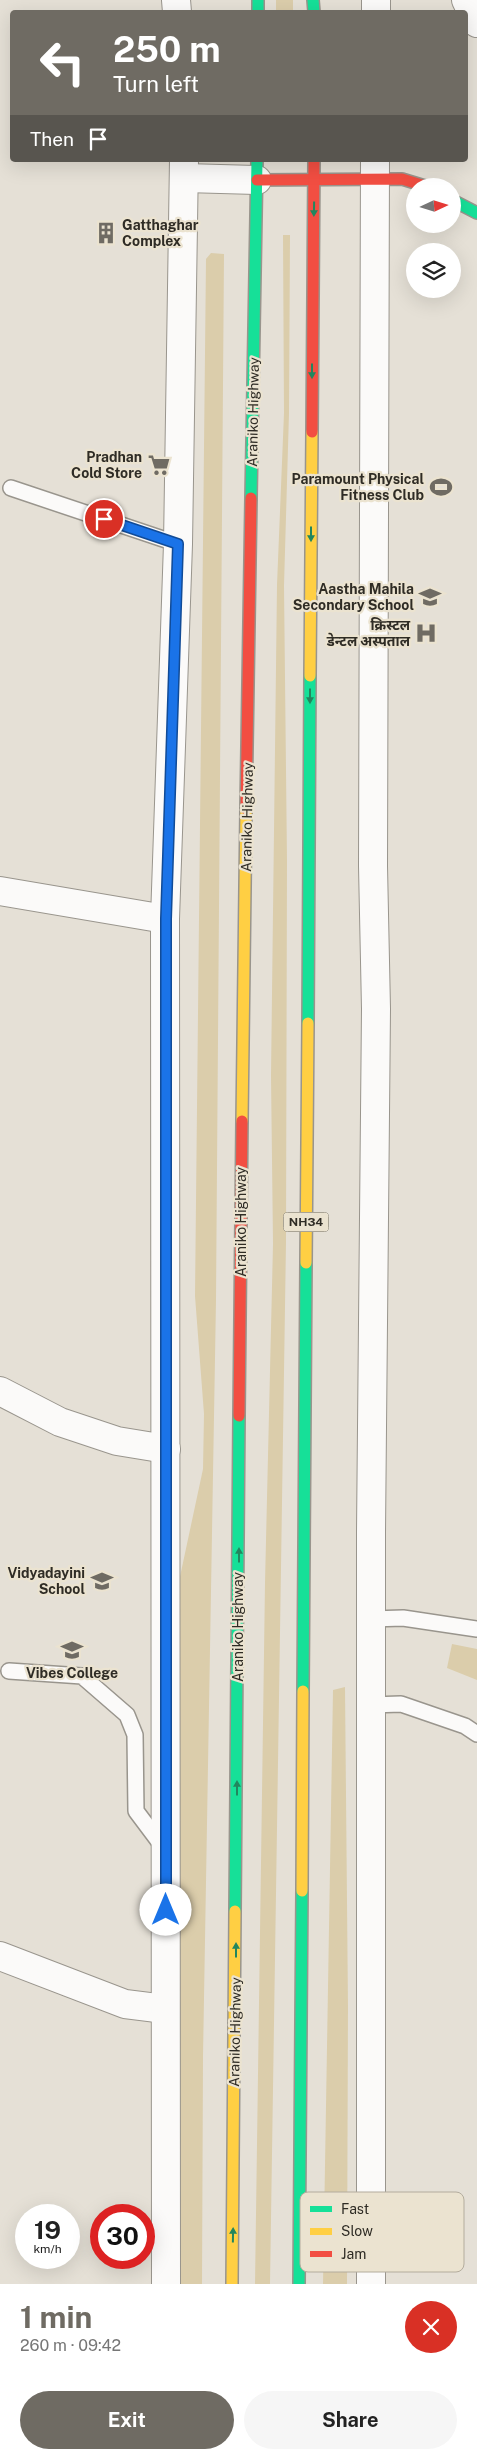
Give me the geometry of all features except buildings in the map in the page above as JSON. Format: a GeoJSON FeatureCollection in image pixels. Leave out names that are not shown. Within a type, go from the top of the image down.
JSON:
{"type":"FeatureCollection","features":[{"type":"Feature","properties":{"kind":"main road","name":"NH34"},"geometry":{"type":"LineString","coordinates":[[299,2284],[314,162]]}},
{"type":"Feature","properties":{"kind":"main road"},"geometry":{"type":"LineString","coordinates":[[257,170],[314,180],[375,169],[406,180]]}},
{"type":"Feature","properties":{"kind":"main road","name":"Araniko Highway"},"geometry":{"type":"LineString","coordinates":[[232,2284],[242,1096],[257,170]]}},
{"type":"Feature","properties":{"kind":"main road"},"geometry":{"type":"LineString","coordinates":[[461,205],[477,213]]}},
{"type":"Feature","properties":{"kind":"street"},"geometry":{"type":"LineString","coordinates":[[466,0],[477,23]]}},
{"type":"Feature","properties":{"kind":"street"},"geometry":{"type":"LineString","coordinates":[[166,2284],[166,919],[178,544],[185,169],[257,170]]}},
{"type":"Feature","properties":{"kind":"street"},"geometry":{"type":"LineString","coordinates":[[371,2192],[371,1619],[376,1009],[373,866],[375,169]]}},
{"type":"Feature","properties":{"kind":"street"},"geometry":{"type":"LineString","coordinates":[[0,891],[166,919]]}},
{"type":"Feature","properties":{"kind":"street"},"geometry":{"type":"LineString","coordinates":[[0,1391],[60,1422],[117,1441],[166,1449]]}},
{"type":"Feature","properties":{"kind":"street"},"geometry":{"type":"LineString","coordinates":[[0,1956],[125,2004],[165,2010]]}},
{"type":"Feature","properties":{"kind":"lane"},"geometry":{"type":"LineString","coordinates":[[11,488],[178,544]]}},
{"type":"Feature","properties":{"kind":"lane"},"geometry":{"type":"LineString","coordinates":[[371,1619],[403,1618],[477,1629]]}},
{"type":"Feature","properties":{"kind":"lane"},"geometry":{"type":"LineString","coordinates":[[9,1671],[82,1676],[127,1715],[135,1735],[136,1811],[166,1850]]}},
{"type":"Feature","properties":{"kind":"lane"},"geometry":{"type":"LineString","coordinates":[[371,1705],[401,1704],[465,1726],[477,1734]]}},
{"type":"Feature","properties":{"kind":"shaded area"},"geometry":{"type":"Polygon","coordinates":[[[276,0],[293,0],[293,10],[276,10],[276,0]]]}},
{"type":"Feature","properties":{"kind":"shaded area"},"geometry":{"type":"Polygon","coordinates":[[[283,235],[290,235],[289,413],[284,586],[287,861],[286,1242],[270,2284],[255,2284],[265,1583],[273,1244],[271,1076],[277,585],[284,413],[283,235]]]}},
{"type":"Feature","properties":{"kind":"shaded area"},"geometry":{"type":"Polygon","coordinates":[[[211,253],[224,254],[216,1300],[203,2057],[202,2284],[178,2284],[178,1586],[203,1469],[204,1414],[195,1296],[206,259],[211,253]]]}},
{"type":"Feature","properties":{"kind":"shaded area"},"geometry":{"type":"Polygon","coordinates":[[[452,1644],[477,1649],[477,1680],[447,1668],[452,1644]]]}},
{"type":"Feature","properties":{"kind":"shaded area"},"geometry":{"type":"Polygon","coordinates":[[[345,1687],[348,2007],[347,2192],[325,2192],[333,1690],[345,1687]]]}},
{"type":"Feature","properties":{"kind":"shaded area"},"geometry":{"type":"Polygon","coordinates":[[[323,2272],[347,2272],[347,2284],[323,2284],[323,2272]]]}},
{"type":"Feature","properties":{"kind":"traffic: fast"},"geometry":{"type":"LineString","coordinates":[[258,0],[258,10]]}},
{"type":"Feature","properties":{"kind":"traffic: fast"},"geometry":{"type":"LineString","coordinates":[[313,0],[314,10]]}},
{"type":"Feature","properties":{"kind":"traffic: fast"},"geometry":{"type":"LineString","coordinates":[[251,498],[257,162]]}},
{"type":"Feature","properties":{"kind":"traffic: fast"},"geometry":{"type":"LineString","coordinates":[[461,205],[477,213]]}},
{"type":"Feature","properties":{"kind":"traffic: fast"},"geometry":{"type":"LineString","coordinates":[[308,1023],[310,676]]}},
{"type":"Feature","properties":{"kind":"traffic: fast"},"geometry":{"type":"LineString","coordinates":[[303,1691],[306,1263]]}},
{"type":"Feature","properties":{"kind":"traffic: fast"},"geometry":{"type":"LineString","coordinates":[[235,1911],[239,1416]]}},
{"type":"Feature","properties":{"kind":"traffic: fast"},"geometry":{"type":"LineString","coordinates":[[299,2284],[302,1891]]}},
{"type":"Feature","properties":{"kind":"traffic: slow"},"geometry":{"type":"LineString","coordinates":[[310,676],[312,432]]}},
{"type":"Feature","properties":{"kind":"traffic: slow"},"geometry":{"type":"LineString","coordinates":[[242,1121],[246,809]]}},
{"type":"Feature","properties":{"kind":"traffic: slow"},"geometry":{"type":"LineString","coordinates":[[306,1263],[308,1023]]}},
{"type":"Feature","properties":{"kind":"traffic: slow"},"geometry":{"type":"LineString","coordinates":[[302,1891],[303,1691]]}},
{"type":"Feature","properties":{"kind":"traffic: slow"},"geometry":{"type":"LineString","coordinates":[[232,2284],[235,1911]]}},
{"type":"Feature","properties":{"kind":"traffic: jam"},"geometry":{"type":"LineString","coordinates":[[312,432],[314,162]]}},
{"type":"Feature","properties":{"kind":"traffic: jam"},"geometry":{"type":"LineString","coordinates":[[257,180],[406,180]]}},
{"type":"Feature","properties":{"kind":"traffic: jam"},"geometry":{"type":"LineString","coordinates":[[246,809],[251,498]]}},
{"type":"Feature","properties":{"kind":"traffic: jam"},"geometry":{"type":"LineString","coordinates":[[239,1416],[242,1121]]}},
{"type":"Feature","properties":{"kind":"place","name":"Gatthaghar Complex"},"geometry":{"type":"Point","coordinates":[106,233]}},
{"type":"Feature","properties":{"kind":"place","name":"Pradhan Cold Store"},"geometry":{"type":"Point","coordinates":[159,465]}},
{"type":"Feature","properties":{"kind":"place","name":"Paramount Physical Fitness Club"},"geometry":{"type":"Point","coordinates":[441,487]}},
{"type":"Feature","properties":{"kind":"place","name":"Aastha Mahila Secondary School"},"geometry":{"type":"Point","coordinates":[430,597]}},
{"type":"Feature","properties":{"kind":"place","name":"क्रिस्टल डेन्टल अस्पताल"},"geometry":{"type":"Point","coordinates":[426,633]}},
{"type":"Feature","properties":{"kind":"place","name":"Vidyadayini School"},"geometry":{"type":"Point","coordinates":[102,1581]}},
{"type":"Feature","properties":{"kind":"place","name":"Vibes College"},"geometry":{"type":"Point","coordinates":[72,1650]}},
{"type":"Feature","properties":{"kind":"route"},"geometry":{"type":"LineString","coordinates":[[104,519],[178,544],[166,919],[166,1910]]}}]}
